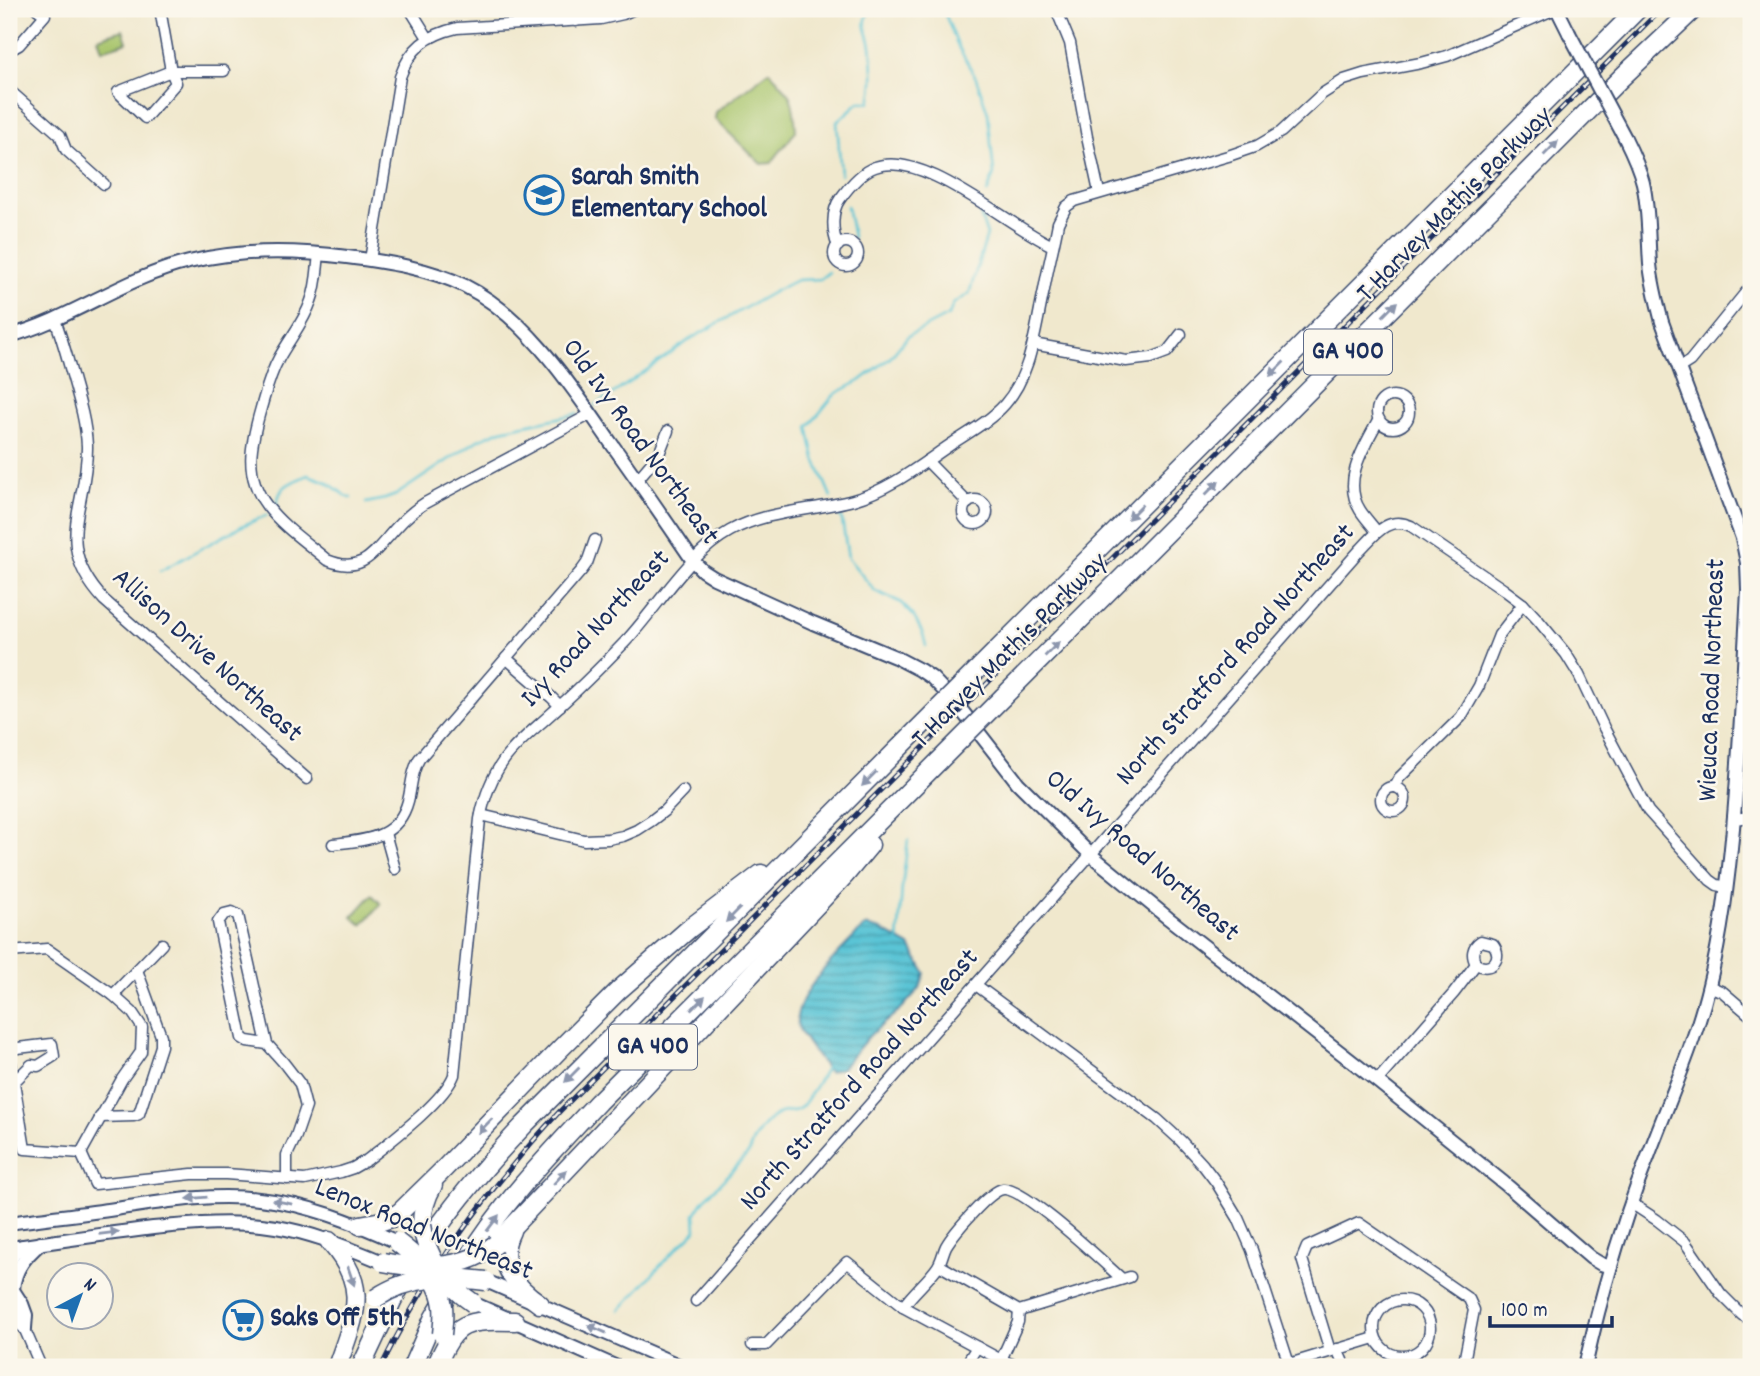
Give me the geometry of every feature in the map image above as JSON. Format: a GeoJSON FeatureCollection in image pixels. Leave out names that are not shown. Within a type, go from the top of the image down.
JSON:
{"type":"FeatureCollection","features":[{"type":"Feature","properties":{"kind":"highway","name":"T Harvey Mathis Parkway"},"geometry":{"type":"LineString","coordinates":[[361,1367],[393,1299],[413,1265],[475,1178],[572,1075],[1637,9]]}},
{"type":"Feature","properties":{"kind":"highway","name":"T Harvey Mathis Parkway"},"geometry":{"type":"LineString","coordinates":[[412,1367],[433,1319],[486,1232],[529,1177],[598,1102],[1693,9]]}},
{"type":"Feature","properties":{"kind":"highway"},"geometry":{"type":"LineString","coordinates":[[354,1317],[376,1298],[397,1286],[476,1258],[496,1244],[845,874],[939,761]]}},
{"type":"Feature","properties":{"kind":"highway"},"geometry":{"type":"LineString","coordinates":[[360,1226],[391,1218],[440,1173],[619,990],[721,904],[798,849]]}},
{"type":"Feature","properties":{"kind":"highway"},"geometry":{"type":"LineString","coordinates":[[435,1367],[442,1334],[443,1305],[422,1225],[422,1211],[425,1199],[440,1173]]}},
{"type":"Feature","properties":{"kind":"highway"},"geometry":{"type":"LineString","coordinates":[[516,1224],[506,1244],[506,1265],[519,1287],[540,1304]]}},
{"type":"Feature","properties":{"kind":"highway"},"geometry":{"type":"LineString","coordinates":[[329,1241],[347,1264],[355,1282],[354,1317],[337,1367]]}},
{"type":"Feature","properties":{"kind":"highway"},"geometry":{"type":"LineString","coordinates":[[397,1242],[473,1303]]}},
{"type":"Feature","properties":{"kind":"highway"},"geometry":{"type":"LineString","coordinates":[[383,1262],[486,1281]]}},
{"type":"Feature","properties":{"kind":"highway"},"geometry":{"type":"LineString","coordinates":[[435,1367],[450,1337],[466,1325],[488,1321],[515,1321]]}},
{"type":"Feature","properties":{"kind":"street"},"geometry":{"type":"LineString","coordinates":[[9,13],[12,9]]}},
{"type":"Feature","properties":{"kind":"street"},"geometry":{"type":"LineString","coordinates":[[9,49],[19,45],[45,15],[37,9]]}},
{"type":"Feature","properties":{"kind":"street"},"geometry":{"type":"LineString","coordinates":[[160,9],[171,71],[176,83],[145,118],[118,92],[171,71],[224,71]]}},
{"type":"Feature","properties":{"kind":"street"},"geometry":{"type":"LineString","coordinates":[[410,9],[428,38]]}},
{"type":"Feature","properties":{"kind":"street"},"geometry":{"type":"LineString","coordinates":[[575,9],[576,22]]}},
{"type":"Feature","properties":{"kind":"street"},"geometry":{"type":"LineString","coordinates":[[370,260],[400,77],[409,56],[428,38],[457,28],[576,22],[601,19],[634,9]]}},
{"type":"Feature","properties":{"kind":"street"},"geometry":{"type":"LineString","coordinates":[[1056,9],[1070,43],[1099,192]]}},
{"type":"Feature","properties":{"kind":"street","name":"Ivy Road Northeast"},"geometry":{"type":"LineString","coordinates":[[81,1153],[95,1184],[203,1174],[305,1180],[354,1168],[367,1160],[441,1096],[451,1082],[456,1066],[481,815],[492,779],[506,758],[626,641],[693,561],[718,538],[745,524],[867,496],[895,482],[986,421],[1005,403],[1020,381],[1033,344],[1058,223],[1066,207],[1081,197],[1256,146],[1281,132],[1322,94],[1344,80],[1447,56],[1555,9]]}},
{"type":"Feature","properties":{"kind":"street","name":"Wieuca Road Northeast"},"geometry":{"type":"LineString","coordinates":[[1555,9],[1625,138],[1642,180],[1647,204],[1650,265],[1662,322],[1747,535],[1748,590],[1739,754],[1720,936],[1709,986],[1690,1048],[1631,1203],[1611,1267],[1586,1367]]}},
{"type":"Feature","properties":{"kind":"street"},"geometry":{"type":"LineString","coordinates":[[9,90],[60,135],[66,150],[104,184]]}},
{"type":"Feature","properties":{"kind":"street"},"geometry":{"type":"LineString","coordinates":[[838,246],[834,238],[834,213],[837,203],[852,185],[873,168],[903,165],[922,170],[970,195],[1036,239],[1053,246]]}},
{"type":"Feature","properties":{"kind":"street","name":"Old Ivy Road Northeast"},"geometry":{"type":"LineString","coordinates":[[9,336],[55,320],[137,279],[190,261],[221,255],[283,251],[370,260],[440,275],[466,286],[490,301],[517,324],[551,361],[693,561],[703,571],[813,623],[908,663],[932,678],[955,702],[1018,783],[1091,855],[1377,1081],[1591,1258],[1611,1267]]}},
{"type":"Feature","properties":{"kind":"street"},"geometry":{"type":"LineString","coordinates":[[319,254],[317,280],[311,301],[270,377],[253,435],[250,457],[255,483],[267,506],[327,559],[347,565],[366,560],[403,520],[425,503],[591,414]]}},
{"type":"Feature","properties":{"kind":"street"},"geometry":{"type":"LineString","coordinates":[[1679,368],[1690,361],[1751,285]]}},
{"type":"Feature","properties":{"kind":"street","name":"Allison Drive Northeast"},"geometry":{"type":"LineString","coordinates":[[55,320],[86,432],[86,463],[75,532],[78,557],[86,577],[104,600],[307,779]]}},
{"type":"Feature","properties":{"kind":"street"},"geometry":{"type":"LineString","coordinates":[[1033,344],[1126,361],[1151,358],[1167,352],[1181,334]]}},
{"type":"Feature","properties":{"kind":"street"},"geometry":{"type":"LineString","coordinates":[[1377,532],[1359,508],[1353,488],[1356,464],[1379,419]]}},
{"type":"Feature","properties":{"kind":"street"},"geometry":{"type":"LineString","coordinates":[[637,480],[659,454],[668,431]]}},
{"type":"Feature","properties":{"kind":"street"},"geometry":{"type":"LineString","coordinates":[[927,461],[968,503]]}},
{"type":"Feature","properties":{"kind":"street","name":"North Stratford Road Northeast"},"geometry":{"type":"LineString","coordinates":[[696,1301],[1350,561],[1382,527],[1390,523],[1398,522],[1411,526],[1523,604],[1580,675],[1604,728],[1648,811],[1710,880],[1727,887]]}},
{"type":"Feature","properties":{"kind":"street"},"geometry":{"type":"LineString","coordinates":[[333,844],[369,839],[385,833],[397,823],[405,811],[412,775],[419,759],[582,570],[595,540]]}},
{"type":"Feature","properties":{"kind":"street"},"geometry":{"type":"LineString","coordinates":[[1394,788],[1399,778],[1469,706],[1499,635],[1523,604]]}},
{"type":"Feature","properties":{"kind":"street"},"geometry":{"type":"LineString","coordinates":[[506,658],[560,706]]}},
{"type":"Feature","properties":{"kind":"street"},"geometry":{"type":"LineString","coordinates":[[481,815],[584,840],[608,839],[637,830],[664,811],[683,791]]}},
{"type":"Feature","properties":{"kind":"street"},"geometry":{"type":"LineString","coordinates":[[1733,818],[1751,817]]}},
{"type":"Feature","properties":{"kind":"street"},"geometry":{"type":"LineString","coordinates":[[385,833],[395,869]]}},
{"type":"Feature","properties":{"kind":"street"},"geometry":{"type":"LineString","coordinates":[[267,1044],[242,1038],[218,922],[224,914],[232,912],[238,915],[267,1044],[300,1084],[306,1107],[287,1155],[287,1179]]}},
{"type":"Feature","properties":{"kind":"street"},"geometry":{"type":"LineString","coordinates":[[113,995],[162,944]]}},
{"type":"Feature","properties":{"kind":"street"},"geometry":{"type":"LineString","coordinates":[[9,951],[47,949],[113,995],[132,1012],[142,1027],[141,1052],[121,1079],[81,1153],[25,1149],[9,1051],[51,1044],[54,1056],[38,1066],[31,1065]]}},
{"type":"Feature","properties":{"kind":"street"},"geometry":{"type":"LineString","coordinates":[[1377,1081],[1476,964]]}},
{"type":"Feature","properties":{"kind":"street"},"geometry":{"type":"LineString","coordinates":[[100,1117],[139,1114],[161,1046],[161,1036],[137,970]]}},
{"type":"Feature","properties":{"kind":"street"},"geometry":{"type":"LineString","coordinates":[[976,985],[1157,1119],[1203,1165],[1227,1199],[1246,1236],[1289,1366],[1375,1338]]}},
{"type":"Feature","properties":{"kind":"street"},"geometry":{"type":"LineString","coordinates":[[1709,986],[1723,992],[1751,1016]]}},
{"type":"Feature","properties":{"kind":"street"},"geometry":{"type":"LineString","coordinates":[[142,1030],[156,1024]]}},
{"type":"Feature","properties":{"kind":"street"},"geometry":{"type":"LineString","coordinates":[[13,1083],[31,1065],[30,1046]]}},
{"type":"Feature","properties":{"kind":"street"},"geometry":{"type":"LineString","coordinates":[[903,1307],[939,1265],[947,1244],[990,1194],[1003,1189],[1012,1191],[1051,1216],[1126,1278],[1019,1311],[939,1265]]}},
{"type":"Feature","properties":{"kind":"street","name":"Lenox Road Northeast"},"geometry":{"type":"LineString","coordinates":[[9,1223],[214,1196],[261,1199],[322,1212],[397,1242]]}},
{"type":"Feature","properties":{"kind":"street"},"geometry":{"type":"LineString","coordinates":[[1631,1203],[1685,1242],[1721,1294],[1742,1315],[1751,1319]]}},
{"type":"Feature","properties":{"kind":"street","name":"Lenox Road Northeast"},"geometry":{"type":"LineString","coordinates":[[9,1248],[177,1226],[233,1223],[279,1227],[329,1241],[383,1262]]}},
{"type":"Feature","properties":{"kind":"street"},"geometry":{"type":"LineString","coordinates":[[1345,1367],[1334,1350],[1302,1259],[1307,1247],[1359,1223],[1469,1299],[1474,1310],[1463,1367]]}},
{"type":"Feature","properties":{"kind":"street"},"geometry":{"type":"LineString","coordinates":[[25,1328],[26,1315],[10,1288],[24,1258],[41,1243]]}},
{"type":"Feature","properties":{"kind":"street"},"geometry":{"type":"LineString","coordinates":[[9,1262],[23,1246]]}},
{"type":"Feature","properties":{"kind":"street"},"geometry":{"type":"LineString","coordinates":[[752,1345],[766,1345],[847,1262],[903,1307],[1001,1360],[1020,1367]]}},
{"type":"Feature","properties":{"kind":"street","name":"Lenox Road Northeast"},"geometry":{"type":"LineString","coordinates":[[486,1281],[682,1367]]}},
{"type":"Feature","properties":{"kind":"street"},"geometry":{"type":"LineString","coordinates":[[1409,1300],[1423,1309],[1428,1317],[1431,1329],[1429,1338],[1418,1352],[1400,1356],[1391,1354],[1383,1349],[1375,1338],[1376,1316],[1382,1307],[1390,1302],[1409,1300]]}},
{"type":"Feature","properties":{"kind":"street","name":"Lenox Road Northeast"},"geometry":{"type":"LineString","coordinates":[[473,1303],[617,1367]]}},
{"type":"Feature","properties":{"kind":"street"},"geometry":{"type":"LineString","coordinates":[[9,1307],[17,1321],[25,1328],[41,1367]]}},
{"type":"Feature","properties":{"kind":"street"},"geometry":{"type":"LineString","coordinates":[[1001,1360],[1018,1321],[1019,1311]]}},
{"type":"Feature","properties":{"kind":"street"},"geometry":{"type":"LineString","coordinates":[[967,1367],[977,1347]]}},
{"type":"Feature","properties":{"kind":"green space"},"geometry":{"type":"Polygon","coordinates":[[[123,30],[127,42],[102,50],[98,38],[123,30]]]}},
{"type":"Feature","properties":{"kind":"green space"},"geometry":{"type":"Polygon","coordinates":[[[769,71],[783,85],[790,98],[796,131],[771,163],[761,164],[715,119],[716,112],[769,71]]]}},
{"type":"Feature","properties":{"kind":"green space"},"geometry":{"type":"Polygon","coordinates":[[[372,895],[381,904],[362,925],[352,917],[372,895]]]}},
{"type":"Feature","properties":{"kind":"water"},"geometry":{"type":"Polygon","coordinates":[[[865,926],[881,930],[910,946],[925,973],[920,988],[902,1008],[870,1035],[842,1068],[829,1072],[798,1027],[799,1010],[812,984],[865,926]]]}},
{"type":"Feature","properties":{"kind":"waterway"},"geometry":{"type":"LineString","coordinates":[[841,175],[837,122],[859,102],[870,102],[872,95],[871,46],[866,24],[870,9]]}},
{"type":"Feature","properties":{"kind":"waterway"},"geometry":{"type":"LineString","coordinates":[[943,9],[958,46],[976,78],[988,113],[994,174],[987,193]]}},
{"type":"Feature","properties":{"kind":"waterway"},"geometry":{"type":"LineString","coordinates":[[847,206],[853,237]]}},
{"type":"Feature","properties":{"kind":"waterway"},"geometry":{"type":"LineString","coordinates":[[831,497],[815,459],[808,427],[835,394],[860,381],[890,358],[908,336],[949,315],[953,304],[969,294],[987,235],[980,214]]}},
{"type":"Feature","properties":{"kind":"waterway"},"geometry":{"type":"LineString","coordinates":[[595,405],[692,338],[797,280],[820,279],[829,272]]}},
{"type":"Feature","properties":{"kind":"waterway"},"geometry":{"type":"LineString","coordinates":[[366,503],[396,495],[478,440],[501,430],[577,414]]}},
{"type":"Feature","properties":{"kind":"waterway"},"geometry":{"type":"LineString","coordinates":[[276,512],[284,487],[308,475],[327,482],[351,498]]}},
{"type":"Feature","properties":{"kind":"waterway"},"geometry":{"type":"LineString","coordinates":[[837,510],[842,520],[848,558],[875,591],[900,602],[913,615],[926,646]]}},
{"type":"Feature","properties":{"kind":"waterway"},"geometry":{"type":"LineString","coordinates":[[160,571],[267,515]]}},
{"type":"Feature","properties":{"kind":"waterway"},"geometry":{"type":"LineString","coordinates":[[898,943],[908,840]]}},
{"type":"Feature","properties":{"kind":"waterway"},"geometry":{"type":"LineString","coordinates":[[620,1310],[696,1230],[695,1214],[704,1200],[749,1153],[764,1125],[778,1114],[800,1108],[828,1065]]}},
{"type":"Feature","properties":{"kind":"railway"},"geometry":{"type":"LineString","coordinates":[[381,1367],[418,1298],[461,1233],[508,1171],[560,1111],[1661,9]]}},
{"type":"Feature","properties":{"kind":"place","name":"Sarah Smith Elementary School"},"geometry":{"type":"Point","coordinates":[544,195]}},
{"type":"Feature","properties":{"kind":"place","name":"Saks Off 5th"},"geometry":{"type":"Point","coordinates":[243,1320]}}]}
